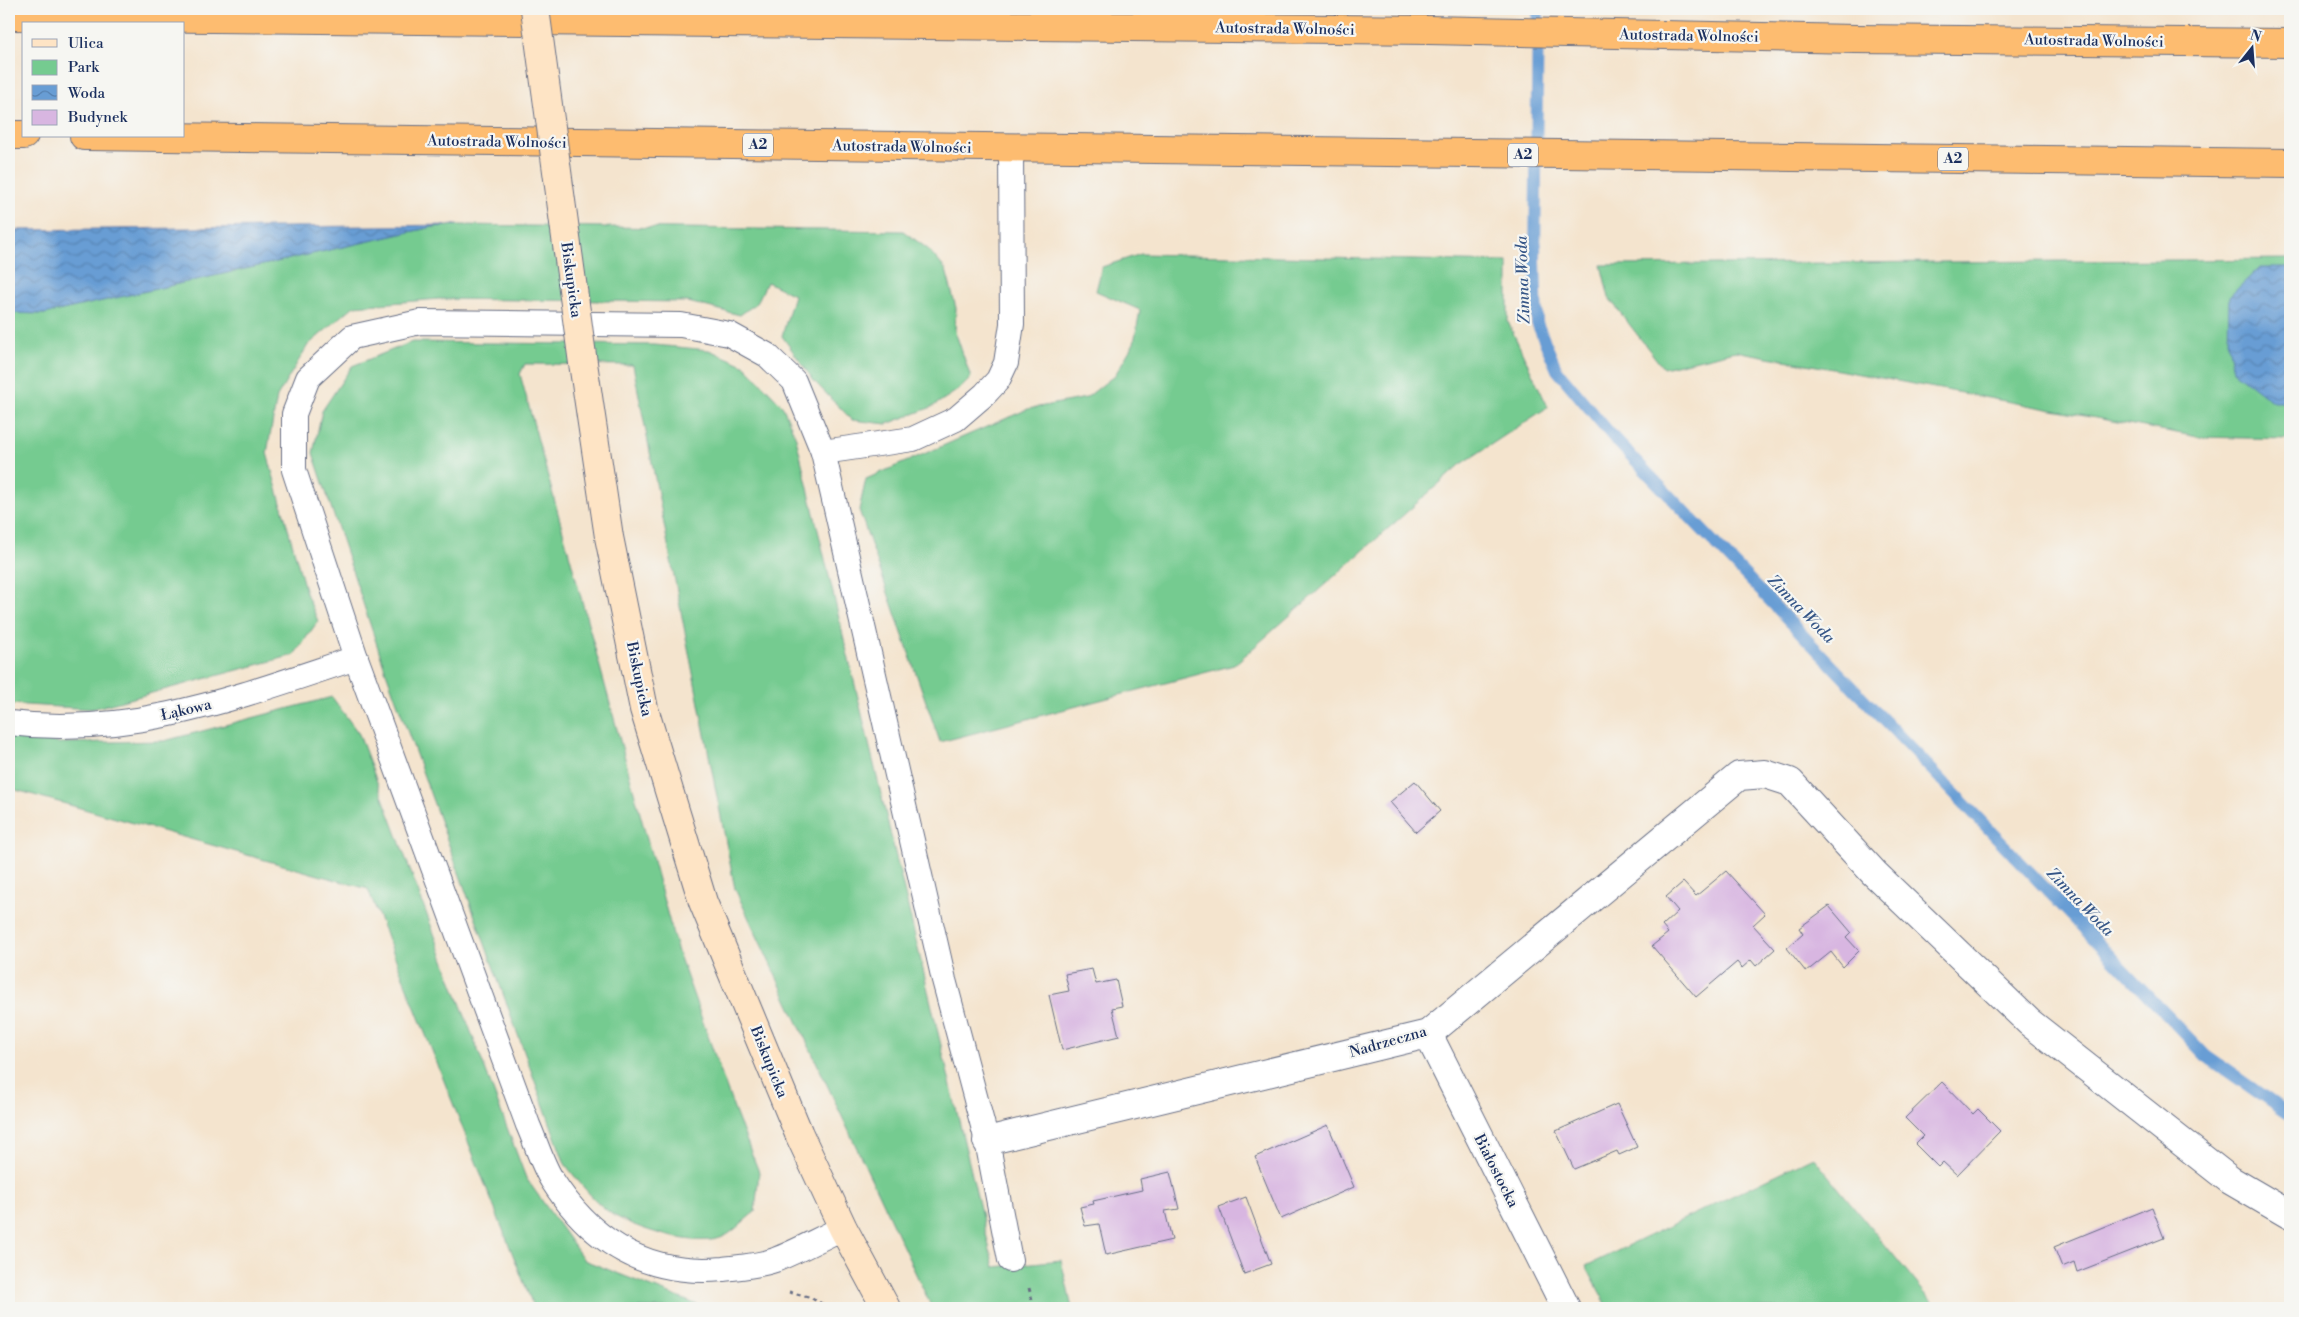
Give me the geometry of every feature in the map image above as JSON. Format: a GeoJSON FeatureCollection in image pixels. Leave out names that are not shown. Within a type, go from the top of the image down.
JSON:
{"type":"FeatureCollection","features":[{"type":"Feature","properties":{"kind":"highway","name":"Autostrada Wolności"},"geometry":{"type":"LineString","coordinates":[[9,16],[1429,30],[1617,35],[2290,43]]}},
{"type":"Feature","properties":{"kind":"highway"},"geometry":{"type":"LineString","coordinates":[[9,135],[22,135]]}},
{"type":"Feature","properties":{"kind":"highway","name":"Autostrada Wolności"},"geometry":{"type":"LineString","coordinates":[[185,137],[1011,149],[2290,163]]}},
{"type":"Feature","properties":{"kind":"main road","name":"Biskupicka"},"geometry":{"type":"LineString","coordinates":[[535,9],[583,363],[609,537],[647,718],[703,902],[798,1134],[843,1228],[886,1308]]}},
{"type":"Feature","properties":{"kind":"street","name":"Nadrzeczna"},"geometry":{"type":"LineString","coordinates":[[987,1141],[1428,1034],[1739,776],[1765,774],[1790,782],[1874,873],[2029,1022],[2230,1180],[2290,1214]]}},
{"type":"Feature","properties":{"kind":"street","name":"Białostocka"},"geometry":{"type":"LineString","coordinates":[[1428,1034],[1566,1308]]}},
{"type":"Feature","properties":{"kind":"lane"},"geometry":{"type":"LineString","coordinates":[[823,452],[913,439],[956,419],[986,394],[998,380],[1006,363],[1012,324],[1011,149]]}},
{"type":"Feature","properties":{"kind":"lane"},"geometry":{"type":"LineString","coordinates":[[843,1228],[775,1260],[750,1267],[698,1272],[678,1270],[656,1265],[628,1254],[598,1235],[572,1209],[551,1178],[528,1125],[356,658],[294,470],[294,414],[308,378],[352,337],[420,322],[681,325],[729,334],[767,355],[794,381],[823,452],[944,980],[987,1141],[1010,1260]]}},
{"type":"Feature","properties":{"kind":"lane","name":"Łąkowa"},"geometry":{"type":"LineString","coordinates":[[9,723],[83,727],[166,716],[206,707],[356,658]]}},
{"type":"Feature","properties":{"kind":"path"},"geometry":{"type":"LineString","coordinates":[[787,1286],[789,1292],[812,1298],[828,1308]]}},
{"type":"Feature","properties":{"kind":"green space"},"geometry":{"type":"Polygon","coordinates":[[[458,225],[903,231],[928,249],[946,270],[956,308],[955,331],[971,378],[961,388],[932,407],[887,424],[852,420],[814,381],[782,336],[794,295],[767,282],[757,303],[740,315],[688,302],[439,299],[354,306],[308,345],[277,397],[267,453],[306,593],[318,621],[294,655],[92,709],[9,704],[9,313],[44,314],[432,227],[458,225]]]}},
{"type":"Feature","properties":{"kind":"green space"},"geometry":{"type":"Polygon","coordinates":[[[1141,254],[1508,262],[1508,322],[1548,407],[1460,465],[1234,665],[940,742],[859,510],[866,479],[1028,409],[1086,398],[1115,375],[1134,343],[1140,310],[1096,291],[1102,267],[1141,254]]]}},
{"type":"Feature","properties":{"kind":"green space"},"geometry":{"type":"Polygon","coordinates":[[[2290,259],[2290,439],[2198,437],[1736,351],[1663,368],[1609,298],[1601,265],[2290,259]]]}},
{"type":"Feature","properties":{"kind":"green space"},"geometry":{"type":"Polygon","coordinates":[[[412,342],[655,345],[709,350],[744,365],[782,405],[796,438],[994,1267],[1061,1260],[1072,1308],[932,1308],[735,889],[633,365],[525,364],[520,374],[677,949],[734,1109],[759,1172],[755,1212],[729,1234],[714,1240],[683,1239],[666,1235],[633,1224],[609,1212],[591,1196],[565,1164],[386,672],[313,453],[322,411],[352,366],[412,342]]]}},
{"type":"Feature","properties":{"kind":"green space"},"geometry":{"type":"Polygon","coordinates":[[[332,697],[359,734],[526,1178],[584,1260],[700,1306],[781,1308],[534,1308],[368,889],[9,788],[9,735],[58,743],[164,741],[332,697]]]}},
{"type":"Feature","properties":{"kind":"green space"},"geometry":{"type":"Polygon","coordinates":[[[1813,1157],[1937,1308],[1608,1308],[1586,1266],[1813,1157]]]}},
{"type":"Feature","properties":{"kind":"water"},"geometry":{"type":"Polygon","coordinates":[[[458,225],[432,227],[44,314],[9,313],[9,230],[458,225]]]}},
{"type":"Feature","properties":{"kind":"water"},"geometry":{"type":"Polygon","coordinates":[[[2260,267],[2290,267],[2290,402],[2273,402],[2233,371],[2228,344],[2229,297],[2260,267]]]}},
{"type":"Feature","properties":{"kind":"building"},"geometry":{"type":"Polygon","coordinates":[[[1415,781],[1440,811],[1416,832],[1390,802],[1415,781]]]}},
{"type":"Feature","properties":{"kind":"building"},"geometry":{"type":"Polygon","coordinates":[[[1726,871],[1765,914],[1753,925],[1775,949],[1756,966],[1751,960],[1742,968],[1737,962],[1696,997],[1652,946],[1668,933],[1662,926],[1678,911],[1666,897],[1683,882],[1696,896],[1726,871]]]}},
{"type":"Feature","properties":{"kind":"building"},"geometry":{"type":"Polygon","coordinates":[[[1829,906],[1851,932],[1846,937],[1859,951],[1843,967],[1831,952],[1806,972],[1787,948],[1803,934],[1799,928],[1829,906]]]}},
{"type":"Feature","properties":{"kind":"building"},"geometry":{"type":"Polygon","coordinates":[[[1092,969],[1096,984],[1116,980],[1122,1006],[1112,1008],[1119,1036],[1062,1050],[1049,995],[1069,991],[1065,974],[1092,969]]]}},
{"type":"Feature","properties":{"kind":"building"},"geometry":{"type":"Polygon","coordinates":[[[1942,1082],[1973,1114],[1978,1109],[2000,1131],[1957,1175],[1943,1162],[1938,1167],[1915,1144],[1923,1136],[1905,1118],[1942,1082]]]}},
{"type":"Feature","properties":{"kind":"building"},"geometry":{"type":"Polygon","coordinates":[[[1617,1104],[1637,1147],[1619,1155],[1617,1151],[1574,1169],[1556,1131],[1617,1104]]]}},
{"type":"Feature","properties":{"kind":"building"},"geometry":{"type":"Polygon","coordinates":[[[1328,1125],[1354,1187],[1281,1219],[1255,1157],[1328,1125]]]}},
{"type":"Feature","properties":{"kind":"building"},"geometry":{"type":"Polygon","coordinates":[[[1170,1172],[1179,1209],[1165,1211],[1172,1240],[1106,1255],[1099,1224],[1085,1226],[1080,1207],[1094,1204],[1093,1201],[1142,1190],[1140,1179],[1170,1172]]]}},
{"type":"Feature","properties":{"kind":"building"},"geometry":{"type":"Polygon","coordinates":[[[1246,1197],[1271,1264],[1244,1274],[1219,1207],[1246,1197]]]}},
{"type":"Feature","properties":{"kind":"building"},"geometry":{"type":"Polygon","coordinates":[[[2152,1207],[2164,1238],[2077,1272],[2074,1262],[2062,1267],[2054,1247],[2152,1207]]]}},
{"type":"Feature","properties":{"kind":"waterway","name":"Zimna Woda"},"geometry":{"type":"LineString","coordinates":[[1538,9],[1535,260],[1537,323],[1557,370],[1613,437],[2206,1056],[2290,1115]]}}]}
